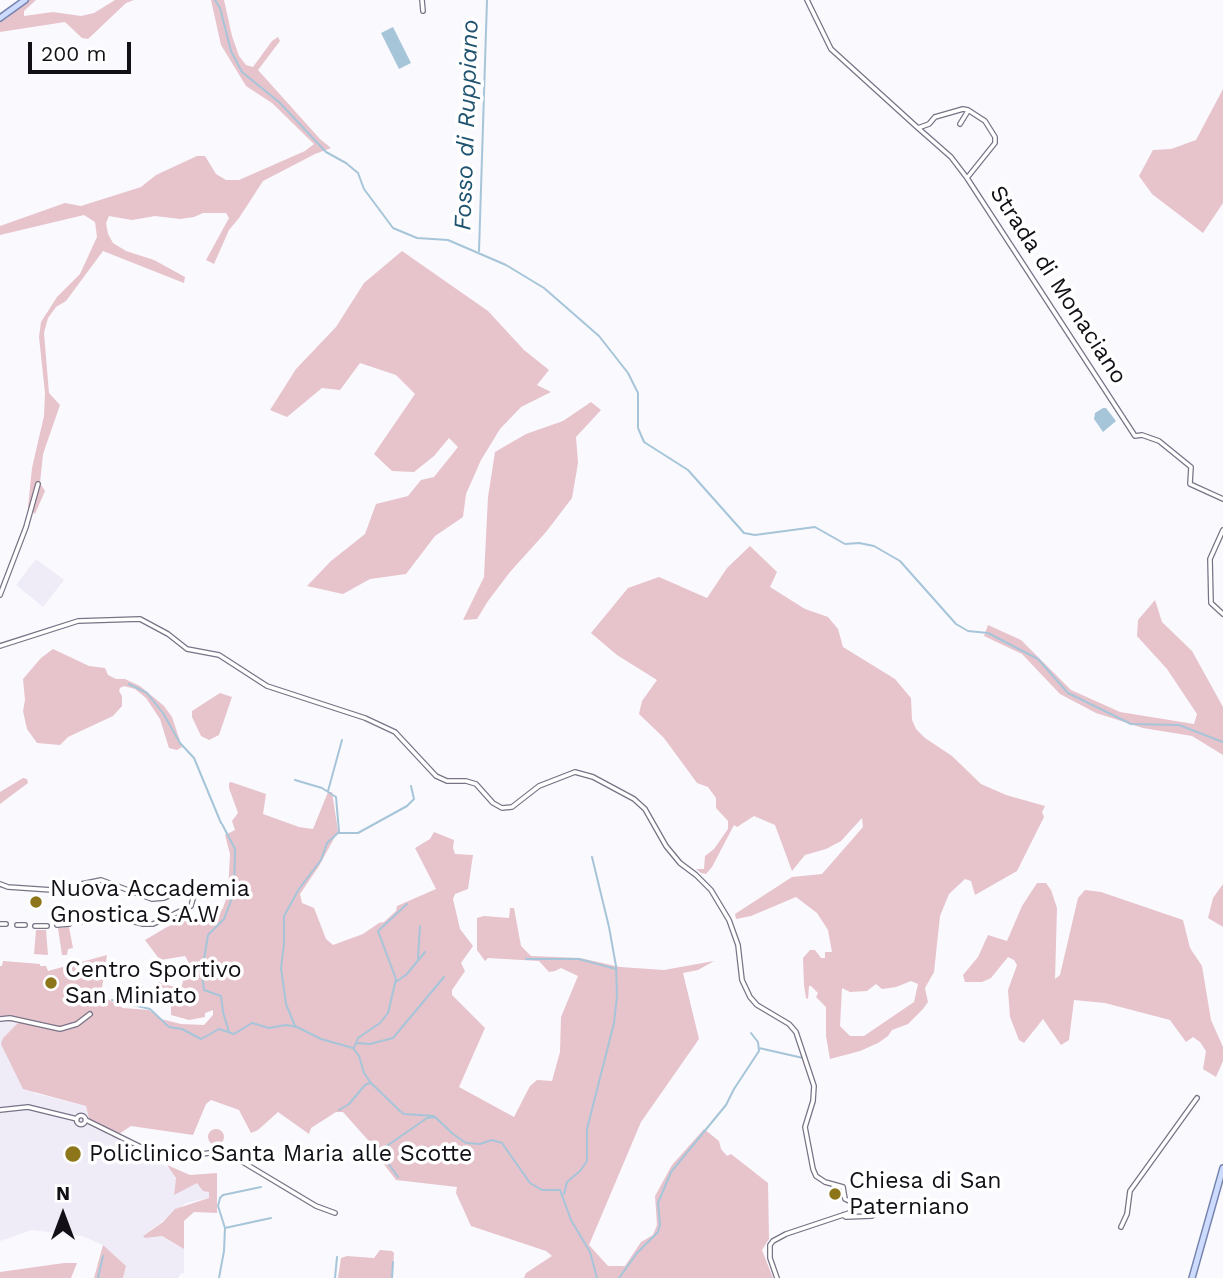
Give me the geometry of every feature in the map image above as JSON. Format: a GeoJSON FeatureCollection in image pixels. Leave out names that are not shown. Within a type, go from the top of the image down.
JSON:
{"type":"FeatureCollection","features":[{"type":"Feature","properties":{"kind":"main road"},"geometry":{"type":"LineString","coordinates":[[0,18],[25,0]]}},
{"type":"Feature","properties":{"kind":"main road"},"geometry":{"type":"LineString","coordinates":[[1192,1278],[1223,1168]]}},
{"type":"Feature","properties":{"kind":"street"},"geometry":{"type":"LineString","coordinates":[[422,0],[423,11]]}},
{"type":"Feature","properties":{"kind":"street"},"geometry":{"type":"LineString","coordinates":[[807,0],[831,49],[951,157],[967,177]]}},
{"type":"Feature","properties":{"kind":"street"},"geometry":{"type":"LineString","coordinates":[[918,128],[946,112],[968,110]]}},
{"type":"Feature","properties":{"kind":"street"},"geometry":{"type":"LineString","coordinates":[[960,124],[968,110]]}},
{"type":"Feature","properties":{"kind":"street","name":"Strada di Monaciano"},"geometry":{"type":"LineString","coordinates":[[968,110],[985,121],[996,139],[967,177],[1135,436],[1142,435],[1159,441],[1191,467],[1190,484],[1223,499]]}},
{"type":"Feature","properties":{"kind":"street"},"geometry":{"type":"LineString","coordinates":[[0,595],[26,527],[38,484]]}},
{"type":"Feature","properties":{"kind":"street"},"geometry":{"type":"LineString","coordinates":[[1223,530],[1210,559],[1211,603],[1223,614]]}},
{"type":"Feature","properties":{"kind":"street"},"geometry":{"type":"LineString","coordinates":[[0,646],[78,621],[139,619],[168,634],[187,649],[219,655],[275,689],[365,718],[395,732],[436,776],[447,781],[473,783],[502,808],[512,807],[540,786],[575,772],[593,777],[634,799],[645,809],[666,846],[680,863],[710,890],[729,920],[738,945],[742,980],[750,997],[757,1005],[789,1024],[799,1038],[814,1086],[813,1101],[805,1127],[813,1169],[816,1176],[825,1182],[843,1187],[845,1199],[856,1204],[854,1210],[773,1241],[770,1245],[770,1258],[777,1278]]}},
{"type":"Feature","properties":{"kind":"street"},"geometry":{"type":"LineString","coordinates":[[0,884],[52,890],[101,880],[150,899],[164,898],[186,889],[194,894],[191,906],[151,925],[113,916],[96,918]]}},
{"type":"Feature","properties":{"kind":"street"},"geometry":{"type":"LineString","coordinates":[[79,922],[86,920]]}},
{"type":"Feature","properties":{"kind":"street"},"geometry":{"type":"LineString","coordinates":[[57,925],[69,923]]}},
{"type":"Feature","properties":{"kind":"street"},"geometry":{"type":"LineString","coordinates":[[0,924],[6,924]]}},
{"type":"Feature","properties":{"kind":"street"},"geometry":{"type":"LineString","coordinates":[[17,925],[25,925]]}},
{"type":"Feature","properties":{"kind":"street"},"geometry":{"type":"LineString","coordinates":[[35,926],[47,926]]}},
{"type":"Feature","properties":{"kind":"street"},"geometry":{"type":"LineString","coordinates":[[0,1019],[10,1018],[60,1029],[77,1024],[90,1014]]}},
{"type":"Feature","properties":{"kind":"street"},"geometry":{"type":"LineString","coordinates":[[1121,1227],[1127,1214],[1130,1191],[1197,1098]]}},
{"type":"Feature","properties":{"kind":"street"},"geometry":{"type":"LineString","coordinates":[[0,1110],[28,1107],[76,1119],[81,1115],[159,1156],[173,1158],[208,1153],[241,1161],[316,1206],[335,1213]]}},
{"type":"Feature","properties":{"kind":"street"},"geometry":{"type":"LineString","coordinates":[[844,1214],[846,1217],[872,1216]]}},
{"type":"Feature","properties":{"kind":"shaded area"},"geometry":{"type":"Polygon","coordinates":[[[28,0],[36,0],[24,11],[24,16],[53,12],[81,16],[94,13],[115,0],[134,0],[126,3],[88,39],[82,38],[65,22],[0,32],[0,21],[28,0]]]}},
{"type":"Feature","properties":{"kind":"shaded area"},"geometry":{"type":"Polygon","coordinates":[[[211,0],[224,0],[232,36],[239,56],[246,65],[253,67],[278,37],[280,41],[258,70],[331,148],[263,181],[229,230],[214,264],[206,260],[229,218],[226,213],[203,213],[180,219],[155,216],[132,220],[109,216],[106,223],[113,243],[126,251],[154,260],[185,277],[184,283],[103,251],[66,301],[56,307],[48,318],[44,333],[49,393],[60,405],[43,454],[40,483],[45,491],[35,514],[28,507],[32,468],[44,416],[45,393],[39,337],[41,322],[57,297],[80,274],[97,237],[95,222],[84,215],[0,235],[0,226],[65,203],[81,206],[141,187],[156,175],[197,156],[205,156],[216,174],[226,180],[239,180],[305,151],[314,144],[272,103],[246,86],[221,45],[211,0]]]}},
{"type":"Feature","properties":{"kind":"shaded area"},"geometry":{"type":"Polygon","coordinates":[[[1223,89],[1223,203],[1203,233],[1152,194],[1139,176],[1153,150],[1171,149],[1196,140],[1223,89]]]}},
{"type":"Feature","properties":{"kind":"shaded area"},"geometry":{"type":"Polygon","coordinates":[[[402,251],[488,311],[524,350],[549,370],[537,385],[551,392],[521,407],[500,429],[481,460],[466,494],[463,517],[435,536],[406,574],[370,579],[343,594],[307,586],[331,561],[365,534],[376,504],[408,496],[421,480],[434,477],[458,447],[449,438],[434,456],[414,472],[392,471],[374,454],[415,394],[396,375],[360,363],[340,390],[322,388],[287,417],[270,410],[296,369],[336,327],[364,283],[402,251]]]}},
{"type":"Feature","properties":{"kind":"shaded area"},"geometry":{"type":"Polygon","coordinates":[[[591,402],[601,410],[576,437],[578,463],[572,498],[510,572],[477,619],[463,620],[484,577],[488,497],[495,452],[526,434],[563,421],[591,402]]]}},
{"type":"Feature","properties":{"kind":"shaded area"},"geometry":{"type":"Polygon","coordinates":[[[750,546],[777,572],[770,587],[805,609],[828,617],[838,629],[843,647],[895,679],[911,698],[912,720],[925,738],[952,756],[981,784],[1006,795],[1045,806],[1042,812],[1044,817],[1017,871],[975,895],[971,881],[965,879],[949,894],[940,916],[934,972],[925,988],[928,1002],[923,1009],[908,1024],[892,1030],[878,1043],[830,1059],[826,1036],[826,1007],[816,997],[818,993],[811,986],[808,999],[806,998],[804,985],[803,958],[810,950],[815,950],[821,958],[825,958],[825,952],[832,952],[828,930],[817,913],[796,897],[751,916],[736,919],[735,914],[792,877],[822,874],[863,827],[862,818],[841,841],[805,855],[792,871],[775,825],[754,816],[737,827],[734,825],[712,867],[706,874],[701,873],[696,869],[704,869],[705,856],[714,849],[728,829],[728,821],[716,808],[716,798],[708,787],[697,783],[664,738],[639,714],[642,701],[657,680],[617,655],[591,633],[628,588],[659,577],[707,598],[727,568],[750,546]],[[911,981],[882,989],[876,984],[867,991],[850,992],[842,988],[840,1026],[850,1036],[864,1036],[914,1002],[918,984],[911,981]]]}},
{"type":"Feature","properties":{"kind":"shaded area"},"geometry":{"type":"Polygon","coordinates":[[[36,559],[64,580],[43,607],[16,585],[36,559]]]}},
{"type":"Feature","properties":{"kind":"shaded area"},"geometry":{"type":"Polygon","coordinates":[[[1155,600],[1162,622],[1192,651],[1223,707],[1223,755],[1192,736],[1143,728],[1096,713],[1060,694],[1022,654],[984,636],[988,625],[1021,640],[1071,690],[1120,712],[1194,724],[1197,714],[1167,669],[1137,636],[1138,620],[1155,600]]]}},
{"type":"Feature","properties":{"kind":"shaded area"},"geometry":{"type":"Polygon","coordinates":[[[53,649],[89,666],[105,668],[108,675],[116,679],[125,679],[140,686],[164,706],[172,717],[182,747],[177,750],[169,748],[160,719],[146,698],[135,689],[124,686],[119,691],[122,706],[113,716],[68,737],[60,745],[37,743],[27,729],[23,711],[23,679],[41,658],[53,649]]]}},
{"type":"Feature","properties":{"kind":"shaded area"},"geometry":{"type":"Polygon","coordinates":[[[220,693],[232,697],[219,735],[209,740],[201,736],[192,711],[220,693]]]}},
{"type":"Feature","properties":{"kind":"shaded area"},"geometry":{"type":"Polygon","coordinates":[[[23,778],[27,779],[28,783],[0,804],[0,792],[23,778]]]}},
{"type":"Feature","properties":{"kind":"shaded area"},"geometry":{"type":"Polygon","coordinates":[[[231,782],[266,794],[263,814],[299,827],[313,829],[328,792],[332,792],[338,831],[300,894],[302,903],[314,908],[326,939],[333,945],[363,934],[384,922],[396,911],[397,906],[436,889],[415,848],[430,839],[434,832],[454,840],[455,854],[473,855],[468,889],[455,894],[453,899],[460,929],[473,946],[461,963],[465,971],[452,990],[452,995],[485,1028],[459,1087],[514,1117],[530,1086],[537,1080],[552,1081],[560,1052],[561,1017],[578,976],[561,968],[549,972],[539,961],[488,958],[485,961],[477,950],[477,918],[509,918],[510,908],[514,908],[521,946],[531,956],[580,958],[620,967],[664,970],[714,961],[698,970],[683,973],[699,1039],[641,1122],[589,1245],[608,1266],[625,1266],[641,1242],[653,1235],[657,1225],[655,1196],[672,1165],[704,1129],[719,1141],[727,1156],[731,1154],[768,1183],[769,1239],[762,1250],[773,1278],[524,1278],[526,1273],[552,1256],[546,1251],[471,1226],[456,1193],[457,1187],[396,1180],[376,1154],[375,1148],[343,1112],[336,1112],[311,1128],[309,1134],[278,1112],[251,1133],[239,1110],[211,1100],[206,1104],[193,1135],[131,1126],[119,1134],[89,1119],[86,1106],[23,1089],[1,1044],[3,1038],[19,1022],[0,1021],[0,966],[3,961],[40,964],[46,966],[48,971],[107,955],[101,995],[123,1008],[149,1010],[161,1019],[181,1024],[204,1025],[213,1015],[213,1010],[205,1013],[205,1017],[189,1020],[171,1015],[171,1001],[155,994],[158,982],[181,989],[185,974],[195,973],[185,956],[160,960],[145,940],[167,927],[195,916],[213,922],[223,908],[228,893],[230,854],[225,835],[235,830],[232,821],[238,813],[229,788],[231,782]]]}},
{"type":"Feature","properties":{"kind":"shaded area"},"geometry":{"type":"Polygon","coordinates":[[[1037,883],[1046,883],[1057,908],[1055,979],[1060,975],[1078,898],[1085,890],[1101,892],[1183,920],[1190,948],[1202,966],[1211,1020],[1223,1047],[1223,1061],[1216,1077],[1203,1069],[1206,1051],[1200,1042],[1193,1037],[1186,1042],[1170,1020],[1105,1003],[1074,1000],[1069,1040],[1061,1045],[1043,1019],[1024,1043],[1019,1040],[1010,1017],[1008,990],[1017,965],[1008,957],[991,978],[982,982],[965,982],[963,975],[978,957],[988,935],[1007,941],[1022,906],[1037,883]]]}},
{"type":"Feature","properties":{"kind":"shaded area"},"geometry":{"type":"Polygon","coordinates":[[[1223,884],[1223,927],[1208,918],[1213,898],[1223,884]]]}},
{"type":"Feature","properties":{"kind":"shaded area"},"geometry":{"type":"Polygon","coordinates":[[[69,927],[73,948],[68,949],[67,955],[62,955],[58,928],[69,927]]]}},
{"type":"Feature","properties":{"kind":"shaded area"},"geometry":{"type":"Polygon","coordinates":[[[36,930],[46,930],[48,955],[34,954],[36,930]]]}},
{"type":"Feature","properties":{"kind":"shaded area","name":"Policlinico Santa Maria alle Scotte"},"geometry":{"type":"Polygon","coordinates":[[[0,1021],[20,1022],[4,1037],[34,1093],[86,1106],[89,1119],[172,1170],[176,1180],[174,1194],[197,1182],[209,1192],[209,1198],[186,1203],[143,1236],[161,1236],[184,1249],[184,1273],[178,1278],[123,1278],[126,1266],[103,1245],[82,1236],[32,1230],[0,1241],[0,1021]]]}},
{"type":"Feature","properties":{"kind":"shaded area"},"geometry":{"type":"Polygon","coordinates":[[[213,1129],[219,1129],[224,1137],[222,1143],[213,1145],[208,1140],[208,1134],[213,1129]]]}},
{"type":"Feature","properties":{"kind":"shaded area"},"geometry":{"type":"Polygon","coordinates":[[[167,1165],[190,1175],[217,1173],[217,1213],[194,1212],[184,1221],[184,1249],[162,1236],[143,1236],[163,1222],[175,1209],[209,1198],[209,1192],[203,1191],[197,1183],[174,1195],[176,1178],[167,1165]]]}},
{"type":"Feature","properties":{"kind":"shaded area"},"geometry":{"type":"Polygon","coordinates":[[[103,1245],[126,1266],[123,1278],[94,1278],[103,1245]]]}},
{"type":"Feature","properties":{"kind":"shaded area"},"geometry":{"type":"Polygon","coordinates":[[[380,1250],[394,1253],[392,1278],[338,1278],[341,1258],[374,1258],[380,1250]]]}},
{"type":"Feature","properties":{"kind":"shaded area"},"geometry":{"type":"Polygon","coordinates":[[[77,1263],[71,1278],[0,1278],[0,1272],[77,1263]]]}},
{"type":"Feature","properties":{"kind":"water"},"geometry":{"type":"Polygon","coordinates":[[[393,27],[411,63],[399,69],[381,33],[393,27]]]}},
{"type":"Feature","properties":{"kind":"water"},"geometry":{"type":"Polygon","coordinates":[[[1106,408],[1116,421],[1103,432],[1094,419],[1095,413],[1106,408]]]}},
{"type":"Feature","properties":{"kind":"waterway"},"geometry":{"type":"LineString","coordinates":[[215,0],[220,8],[231,51],[242,72],[279,102],[326,152],[358,173],[364,189],[393,228],[417,238],[448,240],[506,265],[544,288],[599,336],[628,373],[638,393],[638,428],[644,442],[688,470],[744,533],[755,535],[815,527],[845,544],[874,546],[900,561],[956,624],[968,631],[988,633],[1038,659],[1068,693],[1131,724],[1179,725],[1223,742]]}},
{"type":"Feature","properties":{"kind":"waterway","name":"Fosso di Ruppiano"},"geometry":{"type":"LineString","coordinates":[[479,251],[487,0]]}},
{"type":"Feature","properties":{"kind":"waterway"},"geometry":{"type":"LineString","coordinates":[[129,684],[147,693],[163,713],[180,743],[194,758],[221,823]]}},
{"type":"Feature","properties":{"kind":"waterway"},"geometry":{"type":"LineString","coordinates":[[328,791],[342,740]]}},
{"type":"Feature","properties":{"kind":"waterway"},"geometry":{"type":"LineString","coordinates":[[295,780],[322,788],[336,797],[339,832],[327,843],[321,860],[299,889],[284,916],[281,968],[286,1004],[295,1026]]}},
{"type":"Feature","properties":{"kind":"waterway"},"geometry":{"type":"LineString","coordinates":[[339,833],[358,833],[407,806],[414,799],[411,786]]}},
{"type":"Feature","properties":{"kind":"waterway"},"geometry":{"type":"LineString","coordinates":[[202,971],[208,935],[224,919],[234,893],[235,849],[222,824]]}},
{"type":"Feature","properties":{"kind":"waterway"},"geometry":{"type":"LineString","coordinates":[[564,1194],[567,1182],[587,1161],[587,1129],[614,1023],[617,996],[616,966],[609,927],[592,857]]}},
{"type":"Feature","properties":{"kind":"waterway"},"geometry":{"type":"LineString","coordinates":[[354,1048],[358,1038],[380,1023],[388,1013],[396,979],[378,931],[407,904]]}},
{"type":"Feature","properties":{"kind":"waterway"},"geometry":{"type":"LineString","coordinates":[[418,958],[420,926]]}},
{"type":"Feature","properties":{"kind":"waterway"},"geometry":{"type":"LineString","coordinates":[[396,982],[407,974],[425,952]]}},
{"type":"Feature","properties":{"kind":"waterway"},"geometry":{"type":"LineString","coordinates":[[526,959],[579,959],[616,969]]}},
{"type":"Feature","properties":{"kind":"waterway"},"geometry":{"type":"LineString","coordinates":[[202,974],[204,990],[221,996],[229,1032]]}},
{"type":"Feature","properties":{"kind":"waterway"},"geometry":{"type":"LineString","coordinates":[[357,1043],[370,1044],[393,1038],[444,977]]}},
{"type":"Feature","properties":{"kind":"waterway"},"geometry":{"type":"LineString","coordinates":[[112,1000],[150,1009],[169,1027],[182,1029],[201,1039],[219,1029],[234,1034],[252,1023],[269,1028],[286,1025],[353,1048],[371,1083],[404,1114],[434,1116],[466,1143],[480,1144],[492,1140],[502,1143],[530,1183],[542,1190],[560,1190],[571,1220],[590,1252],[597,1278]]}},
{"type":"Feature","properties":{"kind":"waterway"},"geometry":{"type":"LineString","coordinates":[[619,1278],[637,1253],[658,1232],[658,1203],[671,1172],[726,1105],[759,1051],[758,1042],[751,1033]]}},
{"type":"Feature","properties":{"kind":"waterway"},"geometry":{"type":"LineString","coordinates":[[759,1048],[803,1058]]}},
{"type":"Feature","properties":{"kind":"waterway"},"geometry":{"type":"LineString","coordinates":[[339,1110],[370,1083]]}},
{"type":"Feature","properties":{"kind":"waterway"},"geometry":{"type":"LineString","coordinates":[[398,1177],[381,1150],[427,1118],[435,1117]]}},
{"type":"Feature","properties":{"kind":"waterway"},"geometry":{"type":"LineString","coordinates":[[219,1278],[225,1228],[218,1206],[220,1198],[223,1195],[261,1187]]}},
{"type":"Feature","properties":{"kind":"waterway"},"geometry":{"type":"LineString","coordinates":[[225,1228],[271,1218]]}},
{"type":"Feature","properties":{"kind":"waterway"},"geometry":{"type":"LineString","coordinates":[[98,1278],[103,1256]]}},
{"type":"Feature","properties":{"kind":"waterway"},"geometry":{"type":"LineString","coordinates":[[335,1278],[337,1257]]}},
{"type":"Feature","properties":{"kind":"waterway"},"geometry":{"type":"LineString","coordinates":[[392,1278],[393,1262]]}},
{"type":"Feature","properties":{"kind":"place","name":"Nuova Accademia Gnostica S.A.W"},"geometry":{"type":"Point","coordinates":[36,902]}},
{"type":"Feature","properties":{"kind":"place","name":"Centro Sportivo San Miniato"},"geometry":{"type":"Point","coordinates":[51,983]}},
{"type":"Feature","properties":{"kind":"place","name":"Policlinico Santa Maria alle Scotte"},"geometry":{"type":"Point","coordinates":[73,1154]}},
{"type":"Feature","properties":{"kind":"place","name":"Chiesa di San Paterniano"},"geometry":{"type":"Point","coordinates":[835,1194]}}]}
